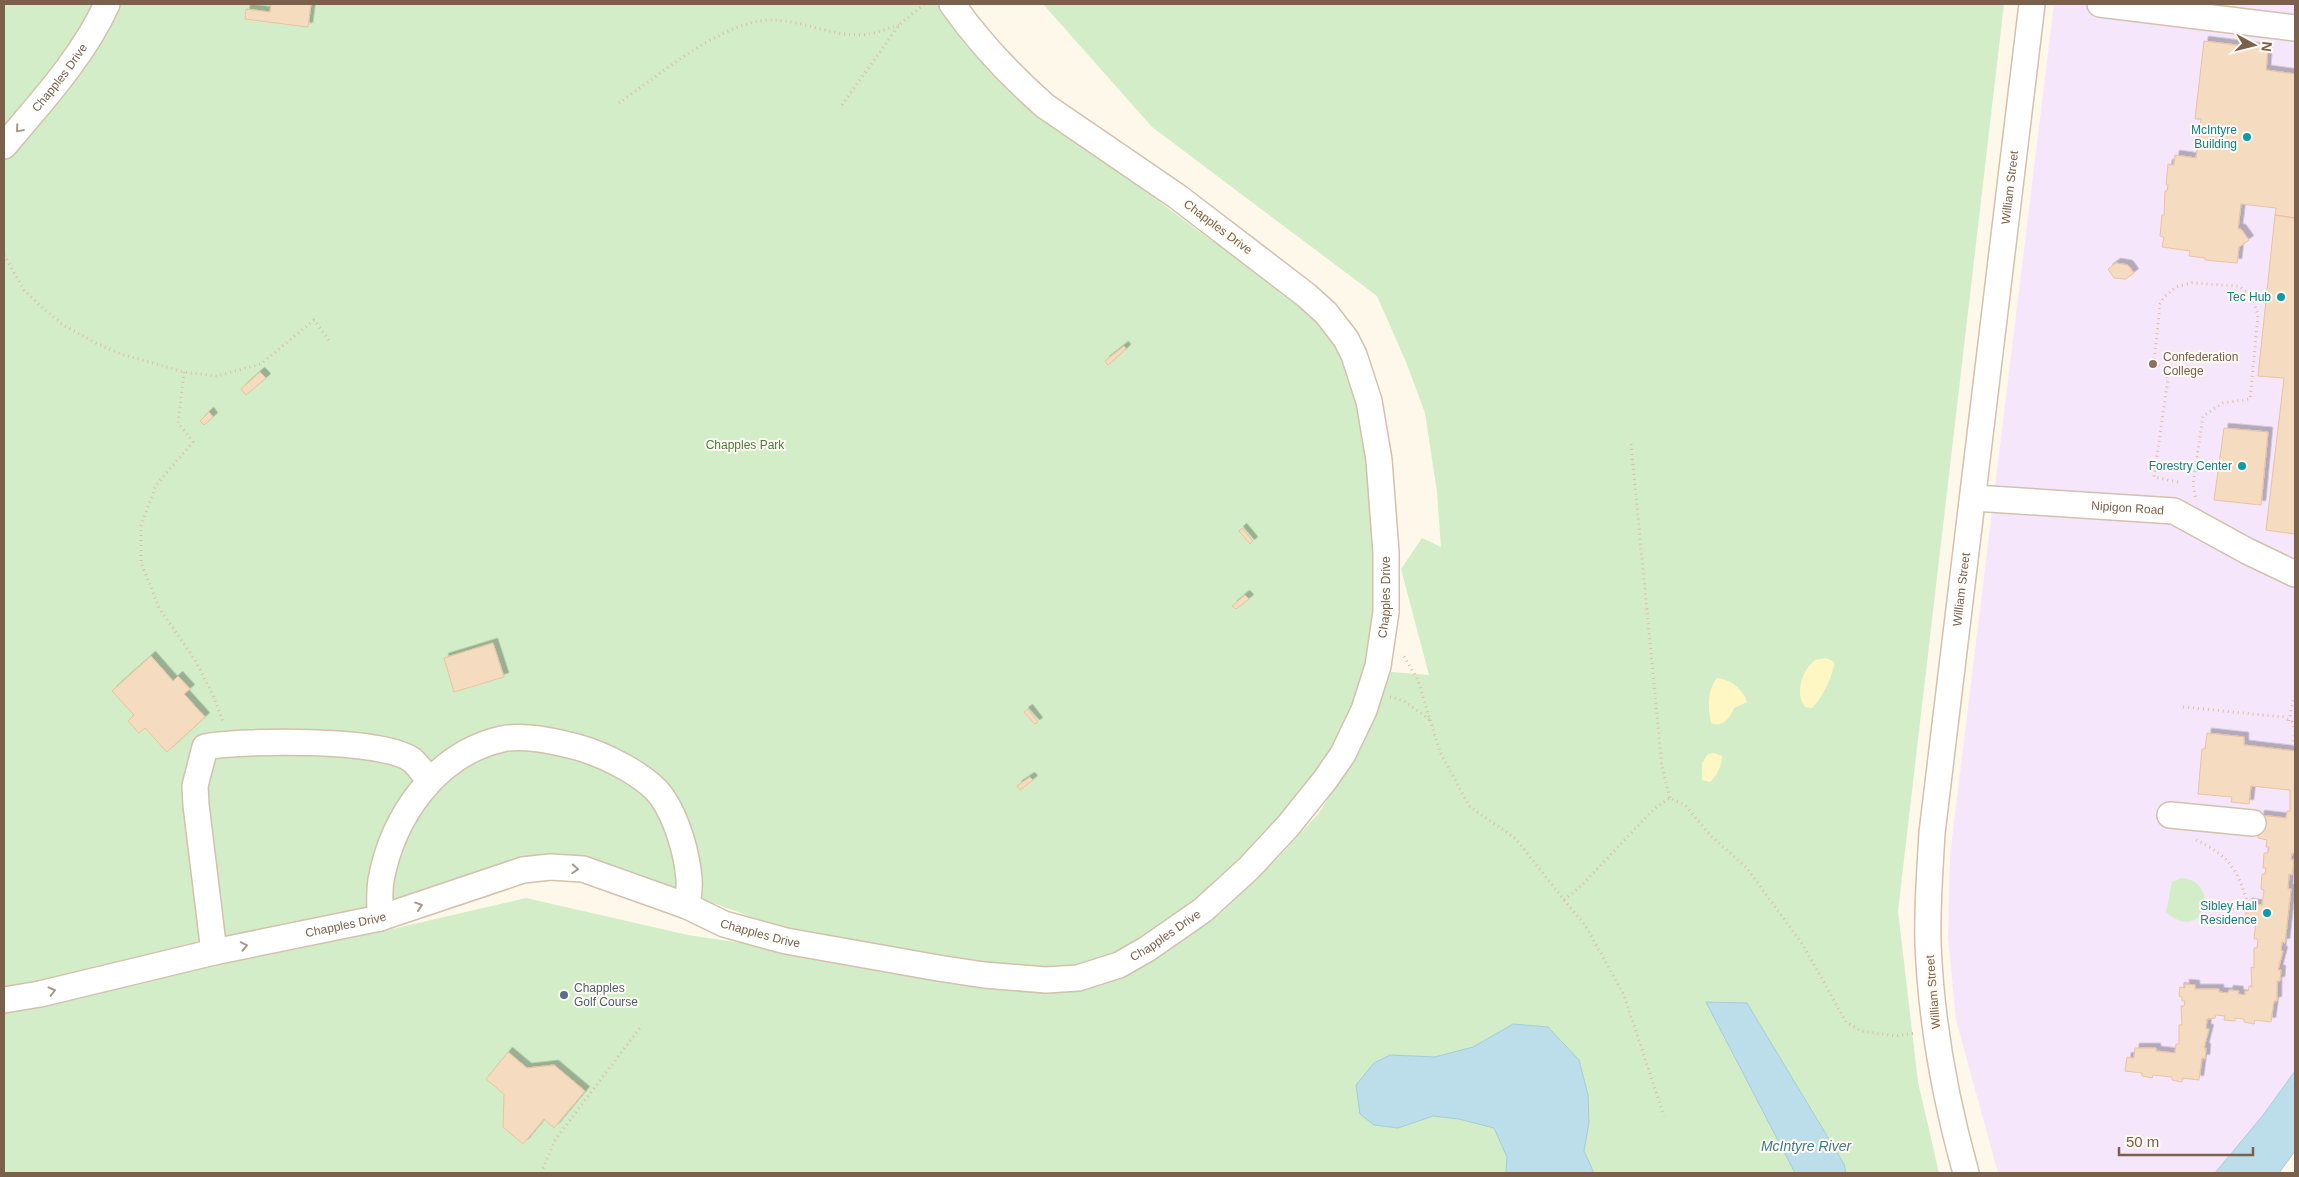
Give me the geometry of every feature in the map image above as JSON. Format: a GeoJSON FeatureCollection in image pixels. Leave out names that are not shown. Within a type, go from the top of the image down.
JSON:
{"type":"FeatureCollection","features":[{"type":"Feature","properties":{"kind":"street","name":"Chapples Drive"},"geometry":{"type":"LineString","coordinates":[[4,146],[80,53],[98,24],[106,4]]}},
{"type":"Feature","properties":{"kind":"street","name":"Chapples Drive"},"geometry":{"type":"LineString","coordinates":[[4,1000],[40,994],[214,952],[380,918],[522,870],[550,868],[583,869],[687,906],[724,924],[786,941],[984,975],[1046,980],[1078,978],[1105,970],[1147,949],[1204,910],[1249,868],[1288,826],[1330,774],[1357,727],[1378,666],[1387,582],[1384,521],[1378,460],[1368,401],[1354,355],[1346,339],[1326,312],[1287,278],[1178,197],[1045,106],[986,46],[952,4]]}},
{"type":"Feature","properties":{"kind":"street","name":"William Street"},"geometry":{"type":"LineString","coordinates":[[1966,1173],[1953,1130],[1942,1078],[1936,1031],[1928,942],[1932,832],[1974,498],[2032,4]]}},
{"type":"Feature","properties":{"kind":"street"},"geometry":{"type":"LineString","coordinates":[[2100,4],[2295,28]]}},
{"type":"Feature","properties":{"kind":"street","name":"Nipigon Road"},"geometry":{"type":"LineString","coordinates":[[1974,498],[2174,511],[2247,551],[2295,574]]}},
{"type":"Feature","properties":{"kind":"street"},"geometry":{"type":"LineString","coordinates":[[380,918],[381,882],[389,847],[406,814],[429,780],[468,751],[504,738],[524,738],[566,744],[587,750],[606,758],[644,781],[661,796],[674,821],[685,854],[689,880],[687,906]]}},
{"type":"Feature","properties":{"kind":"street"},"geometry":{"type":"LineString","coordinates":[[214,952],[195,786],[205,747],[225,744],[308,742],[381,749],[411,759],[429,780]]}},
{"type":"Feature","properties":{"kind":"street"},"geometry":{"type":"LineString","coordinates":[[2170,815],[2252,823]]}},
{"type":"Feature","properties":{"kind":"path"},"geometry":{"type":"LineString","coordinates":[[842,105],[899,25],[924,4]]}},
{"type":"Feature","properties":{"kind":"path"},"geometry":{"type":"LineString","coordinates":[[619,103],[719,34],[760,20],[799,23],[840,33],[868,34],[899,25]]}},
{"type":"Feature","properties":{"kind":"path"},"geometry":{"type":"LineString","coordinates":[[4,255],[24,290],[64,325],[96,343],[122,354],[184,372],[217,376],[261,364],[314,320],[331,343]]}},
{"type":"Feature","properties":{"kind":"path"},"geometry":{"type":"LineString","coordinates":[[2178,482],[2154,477],[2168,378],[2164,370],[2154,364],[2160,304],[2164,297],[2176,287],[2192,283],[2238,286],[2253,297],[2258,316],[2250,399],[2223,403],[2203,416],[2194,496],[2199,505]]}},
{"type":"Feature","properties":{"kind":"path"},"geometry":{"type":"LineString","coordinates":[[184,372],[178,423],[193,442],[156,485],[141,526],[141,562],[159,608],[195,660],[213,695],[225,726],[225,744]]}},
{"type":"Feature","properties":{"kind":"path"},"geometry":{"type":"LineString","coordinates":[[1631,444],[1662,760],[1670,798]]}},
{"type":"Feature","properties":{"kind":"path"},"geometry":{"type":"LineString","coordinates":[[2196,468],[2213,471]]}},
{"type":"Feature","properties":{"kind":"path"},"geometry":{"type":"LineString","coordinates":[[1382,635],[1398,648],[1408,661],[1418,680],[1440,752],[1469,806],[1516,839],[1584,925],[1624,996],[1664,1116]]}},
{"type":"Feature","properties":{"kind":"path"},"geometry":{"type":"LineString","coordinates":[[1370,692],[1404,701],[1430,720]]}},
{"type":"Feature","properties":{"kind":"path"},"geometry":{"type":"LineString","coordinates":[[2289,721],[2294,696]]}},
{"type":"Feature","properties":{"kind":"path"},"geometry":{"type":"LineString","coordinates":[[2183,708],[2283,718],[2289,721],[2295,730],[2293,744]]}},
{"type":"Feature","properties":{"kind":"path"},"geometry":{"type":"LineString","coordinates":[[1564,900],[1581,886],[1655,808],[1670,798]]}},
{"type":"Feature","properties":{"kind":"path"},"geometry":{"type":"LineString","coordinates":[[1670,798],[1685,805],[1712,837],[1746,867],[1803,945],[1846,1022],[1861,1032],[1896,1036],[1936,1031]]}},
{"type":"Feature","properties":{"kind":"path"},"geometry":{"type":"LineString","coordinates":[[2193,838],[2216,849],[2234,866],[2250,911],[2215,908]]}},
{"type":"Feature","properties":{"kind":"path"},"geometry":{"type":"LineString","coordinates":[[541,1173],[555,1140],[642,1025]]}},
{"type":"Feature","properties":{"kind":"shaded area","name":"Confederation College"},"geometry":{"type":"Polygon","coordinates":[[[2054,4],[2295,4],[2295,1071],[2264,1114],[2215,1173],[1998,1173],[1956,1020],[1948,937],[1950,855],[2054,4]]]}},
{"type":"Feature","properties":{"kind":"green space"},"geometry":{"type":"Polygon","coordinates":[[[4,4],[95,4],[68,49],[4,132],[4,4]]]}},
{"type":"Feature","properties":{"kind":"green space","name":"Chapples Park"},"geometry":{"type":"Polygon","coordinates":[[[118,4],[938,4],[980,58],[1113,167],[1208,238],[1253,266],[1330,328],[1358,392],[1374,504],[1374,620],[1369,659],[1360,691],[1331,753],[1306,787],[1258,843],[1191,907],[1148,936],[1111,956],[1082,965],[1027,967],[967,961],[854,943],[766,924],[741,913],[603,864],[414,899],[4,990],[4,143],[118,4]]]}},
{"type":"Feature","properties":{"kind":"green space","name":"Chapples Golf Course"},"geometry":{"type":"Polygon","coordinates":[[[1043,4],[2004,4],[1898,911],[1918,1082],[1939,1173],[4,1173],[4,1010],[388,930],[526,898],[688,935],[742,943],[808,959],[973,985],[1067,990],[1105,983],[1137,966],[1221,913],[1277,859],[1319,813],[1355,756],[1372,723],[1391,672],[1429,675],[1401,569],[1422,538],[1441,547],[1437,492],[1425,413],[1406,362],[1377,296],[1152,127],[1043,4]]]}},
{"type":"Feature","properties":{"kind":"green space"},"geometry":{"type":"Polygon","coordinates":[[[2181,878],[2194,882],[2202,889],[2205,899],[2204,909],[2199,917],[2190,921],[2179,920],[2166,912],[2172,882],[2181,878]]]}},
{"type":"Feature","properties":{"kind":"sand"},"geometry":{"type":"Polygon","coordinates":[[[1826,658],[1834,662],[1830,680],[1815,705],[1812,708],[1805,707],[1800,696],[1803,677],[1809,665],[1814,661],[1826,658]]]}},
{"type":"Feature","properties":{"kind":"sand"},"geometry":{"type":"Polygon","coordinates":[[[1717,678],[1727,680],[1736,686],[1743,693],[1747,702],[1734,708],[1728,719],[1722,723],[1715,724],[1711,723],[1709,705],[1711,688],[1717,678]]]}},
{"type":"Feature","properties":{"kind":"sand"},"geometry":{"type":"Polygon","coordinates":[[[1714,753],[1722,756],[1719,770],[1710,782],[1702,780],[1702,763],[1708,754],[1714,753]]]}},
{"type":"Feature","properties":{"kind":"water","name":"McIntyre River"},"geometry":{"type":"Polygon","coordinates":[[[1706,1002],[1747,1003],[1844,1164],[1846,1173],[1795,1173],[1706,1002]]]}},
{"type":"Feature","properties":{"kind":"water"},"geometry":{"type":"Polygon","coordinates":[[[1513,1024],[1548,1027],[1579,1060],[1588,1095],[1589,1122],[1584,1151],[1594,1173],[1506,1173],[1507,1157],[1494,1128],[1459,1119],[1433,1116],[1398,1128],[1374,1125],[1360,1114],[1356,1085],[1374,1063],[1390,1055],[1435,1057],[1473,1047],[1513,1024]]]}},
{"type":"Feature","properties":{"kind":"water"},"geometry":{"type":"Polygon","coordinates":[[[2295,1071],[2295,1151],[2279,1173],[2215,1173],[2264,1114],[2295,1071]]]}},
{"type":"Feature","properties":{"kind":"building"},"geometry":{"type":"Polygon","coordinates":[[[271,4],[311,4],[308,27],[245,19],[246,9],[270,12],[271,4]]]}},
{"type":"Feature","properties":{"kind":"building","name":"McIntyre Building"},"geometry":{"type":"Polygon","coordinates":[[[2204,41],[2268,49],[2266,70],[2295,74],[2295,218],[2275,215],[2276,208],[2241,204],[2238,229],[2241,229],[2249,240],[2239,247],[2237,263],[2205,260],[2205,258],[2189,256],[2190,251],[2162,247],[2164,237],[2160,236],[2162,215],[2164,215],[2165,191],[2167,191],[2168,185],[2166,185],[2168,164],[2174,165],[2175,155],[2196,158],[2201,119],[2195,119],[2204,41]]]}},
{"type":"Feature","properties":{"kind":"building","name":"Tec Hub"},"geometry":{"type":"Polygon","coordinates":[[[2275,215],[2295,218],[2295,534],[2266,530],[2284,378],[2258,376],[2275,215]]]}},
{"type":"Feature","properties":{"kind":"building"},"geometry":{"type":"Polygon","coordinates":[[[2116,263],[2128,265],[2134,273],[2126,279],[2114,278],[2108,269],[2116,263]]]}},
{"type":"Feature","properties":{"kind":"building"},"geometry":{"type":"Polygon","coordinates":[[[1124,346],[1126,349],[1108,365],[1105,361],[1124,346]]]}},
{"type":"Feature","properties":{"kind":"building"},"geometry":{"type":"Polygon","coordinates":[[[260,372],[266,378],[246,395],[241,389],[260,372]]]}},
{"type":"Feature","properties":{"kind":"building"},"geometry":{"type":"Polygon","coordinates":[[[209,412],[213,417],[204,425],[200,421],[209,412]]]}},
{"type":"Feature","properties":{"kind":"building","name":"Forestry Center"},"geometry":{"type":"Polygon","coordinates":[[[2224,428],[2268,432],[2261,505],[2214,500],[2224,428]]]}},
{"type":"Feature","properties":{"kind":"building"},"geometry":{"type":"Polygon","coordinates":[[[1242,528],[1253,541],[1250,544],[1239,531],[1242,528]]]}},
{"type":"Feature","properties":{"kind":"building"},"geometry":{"type":"Polygon","coordinates":[[[1245,595],[1249,599],[1236,609],[1232,606],[1245,595]]]}},
{"type":"Feature","properties":{"kind":"building"},"geometry":{"type":"Polygon","coordinates":[[[493,643],[504,677],[454,692],[444,658],[493,643]]]}},
{"type":"Feature","properties":{"kind":"building"},"geometry":{"type":"Polygon","coordinates":[[[151,656],[173,681],[178,676],[190,689],[184,694],[205,717],[167,752],[145,728],[139,733],[128,721],[134,715],[112,691],[151,656]]]}},
{"type":"Feature","properties":{"kind":"building"},"geometry":{"type":"Polygon","coordinates":[[[1028,709],[1038,722],[1035,724],[1024,712],[1028,709]]]}},
{"type":"Feature","properties":{"kind":"building","name":"Sibley Hall Residence"},"geometry":{"type":"Polygon","coordinates":[[[2207,733],[2244,737],[2244,745],[2295,751],[2295,854],[2292,853],[2291,860],[2294,860],[2292,875],[2289,874],[2288,889],[2291,889],[2285,943],[2282,942],[2281,951],[2283,951],[2278,970],[2281,970],[2280,981],[2277,981],[2277,1001],[2274,1001],[2271,1022],[2255,1020],[2254,1024],[2244,1022],[2244,1019],[2235,1018],[2235,1021],[2224,1020],[2225,1016],[2216,1015],[2215,1018],[2207,1019],[2206,1029],[2209,1029],[2204,1048],[2206,1048],[2205,1059],[2202,1058],[2199,1080],[2183,1078],[2182,1082],[2172,1080],[2172,1077],[2153,1075],[2152,1078],[2142,1076],[2142,1073],[2125,1071],[2127,1057],[2134,1058],[2135,1048],[2156,1048],[2156,1051],[2175,1053],[2176,1044],[2179,1044],[2179,1025],[2182,1025],[2181,1006],[2184,1006],[2185,1001],[2182,1001],[2182,997],[2179,996],[2180,987],[2185,988],[2185,984],[2195,985],[2195,989],[2219,989],[2219,992],[2228,993],[2229,990],[2239,991],[2238,994],[2245,995],[2245,991],[2248,991],[2249,986],[2252,987],[2251,967],[2254,968],[2254,948],[2257,948],[2258,939],[2254,939],[2256,921],[2245,920],[2247,903],[2262,905],[2264,890],[2261,889],[2262,874],[2265,874],[2266,868],[2263,868],[2264,853],[2268,853],[2269,847],[2266,847],[2267,840],[2258,838],[2260,815],[2286,818],[2287,811],[2290,811],[2290,790],[2251,786],[2249,804],[2231,802],[2232,797],[2198,794],[2202,749],[2205,749],[2207,733]]]}},
{"type":"Feature","properties":{"kind":"building"},"geometry":{"type":"Polygon","coordinates":[[[1030,777],[1033,780],[1020,790],[1017,786],[1030,777]]]}},
{"type":"Feature","properties":{"kind":"building"},"geometry":{"type":"Polygon","coordinates":[[[508,1052],[527,1068],[554,1065],[585,1091],[554,1128],[544,1119],[523,1144],[503,1127],[504,1094],[486,1079],[508,1052]]]}},
{"type":"Feature","properties":{"kind":"place","name":"McIntyre Building"},"geometry":{"type":"Point","coordinates":[2247,137]}},
{"type":"Feature","properties":{"kind":"place","name":"Tec Hub"},"geometry":{"type":"Point","coordinates":[2281,297]}},
{"type":"Feature","properties":{"kind":"place","name":"Confederation College"},"geometry":{"type":"Point","coordinates":[2153,364]}},
{"type":"Feature","properties":{"kind":"place","name":"Forestry Center"},"geometry":{"type":"Point","coordinates":[2242,466]}},
{"type":"Feature","properties":{"kind":"place","name":"Sibley Hall Residence"},"geometry":{"type":"Point","coordinates":[2267,913]}},
{"type":"Feature","properties":{"kind":"place","name":"Chapples Golf Course"},"geometry":{"type":"Point","coordinates":[564,995]}}]}
